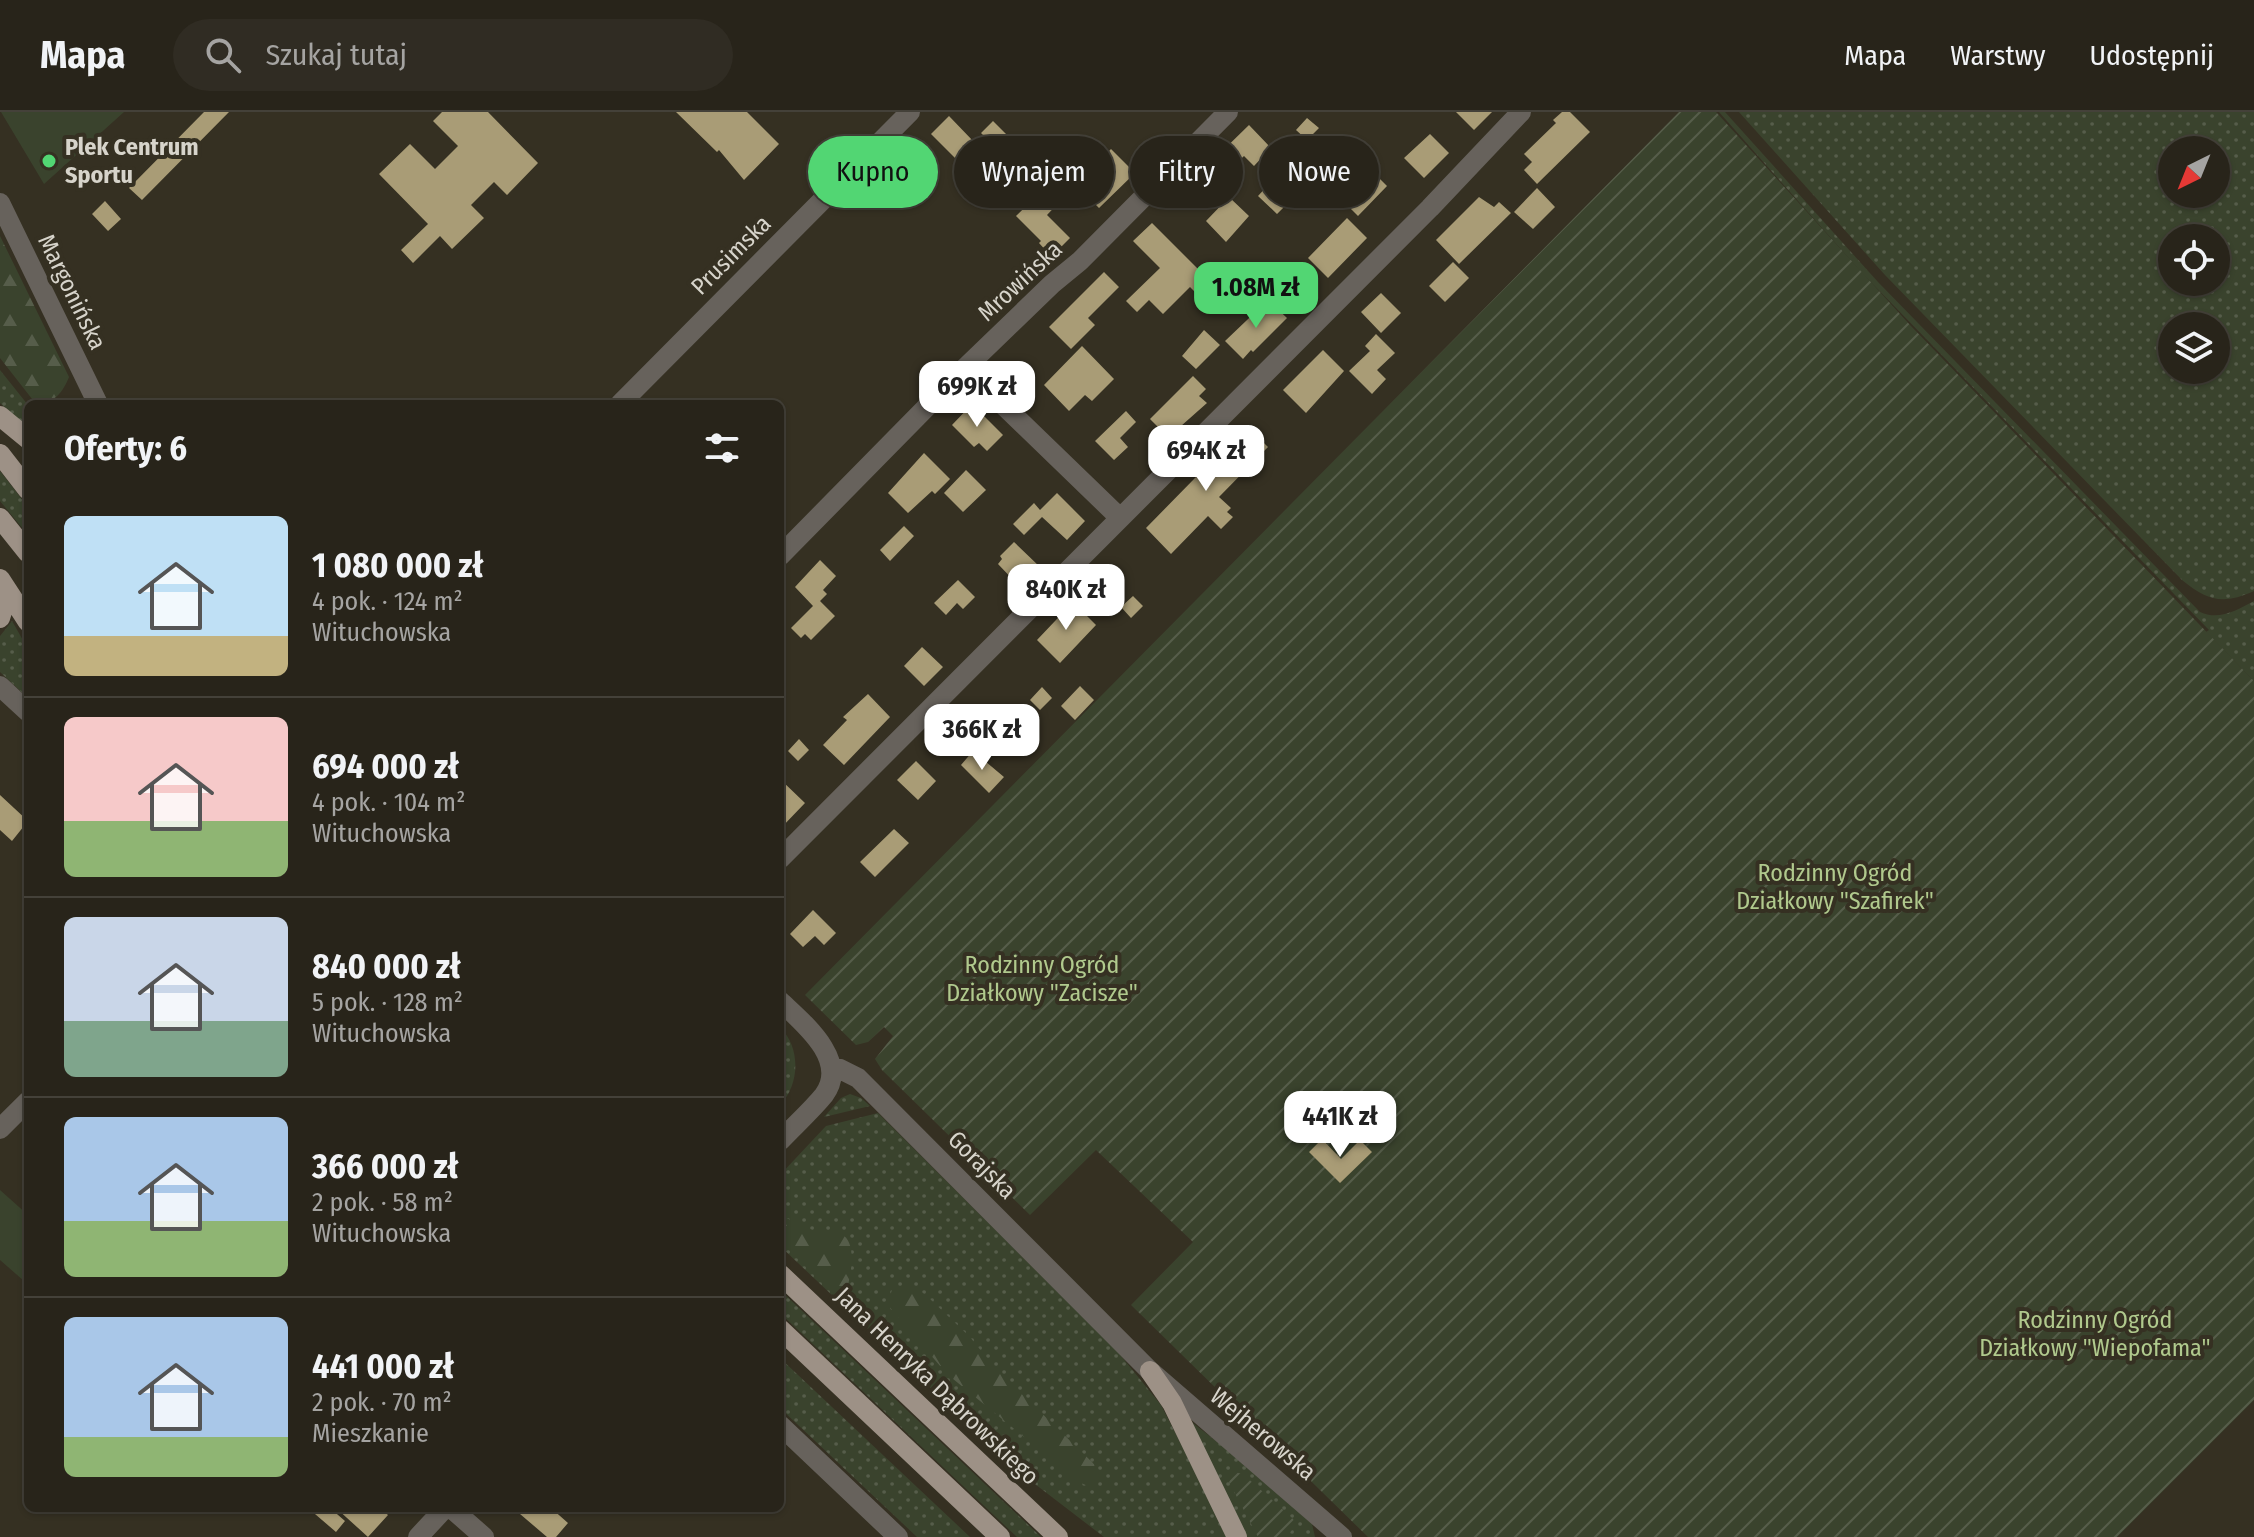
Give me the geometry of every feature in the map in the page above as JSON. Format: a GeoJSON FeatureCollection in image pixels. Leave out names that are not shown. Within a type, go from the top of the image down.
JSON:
{"type":"FeatureCollection","features":[{"type":"Feature","properties":{"kind":"main road"},"geometry":{"type":"LineString","coordinates":[[0,416],[24,436]]}},
{"type":"Feature","properties":{"kind":"main road"},"geometry":{"type":"LineString","coordinates":[[0,454],[24,485]]}},
{"type":"Feature","properties":{"kind":"main road"},"geometry":{"type":"LineString","coordinates":[[0,518],[24,548]]}},
{"type":"Feature","properties":{"kind":"main road"},"geometry":{"type":"LineString","coordinates":[[0,618],[4,585]]}},
{"type":"Feature","properties":{"kind":"main road"},"geometry":{"type":"LineString","coordinates":[[4,585],[24,616]]}},
{"type":"Feature","properties":{"kind":"main road","name":"Jana Henryka Dąbrowskiego"},"geometry":{"type":"LineString","coordinates":[[784,1278],[1058,1537]]}},
{"type":"Feature","properties":{"kind":"main road"},"geometry":{"type":"LineString","coordinates":[[784,1333],[1000,1537]]}},
{"type":"Feature","properties":{"kind":"main road"},"geometry":{"type":"LineString","coordinates":[[1150,1371],[1172,1403],[1237,1537]]}},
{"type":"Feature","properties":{"kind":"street","name":"Prusimska"},"geometry":{"type":"LineString","coordinates":[[624,400],[910,112]]}},
{"type":"Feature","properties":{"kind":"street","name":"Mrowińska"},"geometry":{"type":"LineString","coordinates":[[784,552],[965,368],[1080,261],[1228,112]]}},
{"type":"Feature","properties":{"kind":"street"},"geometry":{"type":"LineString","coordinates":[[784,855],[1430,208],[1521,112]]}},
{"type":"Feature","properties":{"kind":"street","name":"Margonińska"},"geometry":{"type":"LineString","coordinates":[[0,203],[96,400]]}},
{"type":"Feature","properties":{"kind":"street"},"geometry":{"type":"LineString","coordinates":[[965,368],[1119,517]]}},
{"type":"Feature","properties":{"kind":"street"},"geometry":{"type":"LineString","coordinates":[[0,686],[24,708]]}},
{"type":"Feature","properties":{"kind":"street"},"geometry":{"type":"LineString","coordinates":[[784,1005],[822,1045],[831,1068],[826,1092],[784,1137]]}},
{"type":"Feature","properties":{"kind":"street","name":"Gorajska"},"geometry":{"type":"LineString","coordinates":[[831,1068],[858,1078],[1150,1371]]}},
{"type":"Feature","properties":{"kind":"street"},"geometry":{"type":"LineString","coordinates":[[0,1129],[24,1105]]}},
{"type":"Feature","properties":{"kind":"street","name":"Wejherowska"},"geometry":{"type":"LineString","coordinates":[[1150,1371],[1342,1537]]}},
{"type":"Feature","properties":{"kind":"street"},"geometry":{"type":"LineString","coordinates":[[784,1429],[898,1537]]}},
{"type":"Feature","properties":{"kind":"street"},"geometry":{"type":"LineString","coordinates":[[418,1537],[444,1512]]}},
{"type":"Feature","properties":{"kind":"street"},"geometry":{"type":"LineString","coordinates":[[453,1512],[484,1537]]}},
{"type":"Feature","properties":{"kind":"green space","name":"Plek Centrum Sportu"},"geometry":{"type":"Polygon","coordinates":[[[1,112],[124,112],[44,184],[1,112]]]}},
{"type":"Feature","properties":{"kind":"green space"},"geometry":{"type":"Polygon","coordinates":[[[1679,112],[1716,112],[1910,325],[2254,681],[2254,1400],[2117,1537],[1368,1537],[1131,1305],[1193,1242],[1096,1150],[1030,1215],[882,1070],[875,1059],[893,1036],[884,1027],[868,1042],[856,1045],[805,995],[1679,112]]]}},
{"type":"Feature","properties":{"kind":"green space"},"geometry":{"type":"Polygon","coordinates":[[[1719,112],[1725,112],[1878,282],[2200,612],[2221,615],[2254,601],[2254,681],[2206,632],[2209,630],[1863,274],[1719,112]]]}},
{"type":"Feature","properties":{"kind":"green space"},"geometry":{"type":"Polygon","coordinates":[[[1739,112],[2254,112],[2254,591],[2233,598],[2216,599],[2200,593],[2182,580],[1885,275],[1739,112]]]}},
{"type":"Feature","properties":{"kind":"green space"},"geometry":{"type":"Polygon","coordinates":[[[0,236],[69,377],[64,388],[51,400],[33,400],[0,358],[0,236]]]}},
{"type":"Feature","properties":{"kind":"green space"},"geometry":{"type":"Polygon","coordinates":[[[0,370],[24,400],[24,426],[0,403],[0,370]]]}},
{"type":"Feature","properties":{"kind":"green space"},"geometry":{"type":"Polygon","coordinates":[[[0,471],[24,502],[24,530],[0,501],[0,471]]]}},
{"type":"Feature","properties":{"kind":"green space"},"geometry":{"type":"Polygon","coordinates":[[[12,621],[24,642],[24,694],[0,672],[0,636],[12,621]]]}},
{"type":"Feature","properties":{"kind":"green space"},"geometry":{"type":"Polygon","coordinates":[[[784,1032],[795,1055],[794,1077],[784,1100],[784,1032]]]}},
{"type":"Feature","properties":{"kind":"green space"},"geometry":{"type":"Polygon","coordinates":[[[850,1094],[870,1106],[824,1117],[841,1098],[850,1094]]]}},
{"type":"Feature","properties":{"kind":"green space"},"geometry":{"type":"Polygon","coordinates":[[[878,1113],[1117,1351],[1161,1405],[1229,1537],[1104,1537],[995,1449],[784,1250],[784,1171],[826,1126],[878,1113]]]}},
{"type":"Feature","properties":{"kind":"green space"},"geometry":{"type":"Polygon","coordinates":[[[0,1190],[24,1211],[24,1281],[0,1260],[0,1190]]]}},
{"type":"Feature","properties":{"kind":"green space"},"geometry":{"type":"Polygon","coordinates":[[[784,1217],[817,1232],[839,1233],[847,1238],[852,1262],[843,1297],[784,1242],[784,1217]]]}},
{"type":"Feature","properties":{"kind":"green space"},"geometry":{"type":"Polygon","coordinates":[[[902,1287],[918,1289],[930,1299],[970,1337],[994,1367],[1094,1464],[1098,1478],[1090,1487],[1079,1482],[947,1374],[887,1304],[892,1290],[902,1287]]]}},
{"type":"Feature","properties":{"kind":"green space"},"geometry":{"type":"Polygon","coordinates":[[[784,1294],[1041,1537],[1017,1537],[784,1317],[784,1294]]]}},
{"type":"Feature","properties":{"kind":"green space"},"geometry":{"type":"Polygon","coordinates":[[[784,1362],[970,1537],[917,1537],[784,1412],[784,1362]]]}},
{"type":"Feature","properties":{"kind":"green space"},"geometry":{"type":"Polygon","coordinates":[[[1185,1417],[1233,1454],[1312,1524],[1315,1537],[1246,1537],[1185,1417]]]}},
{"type":"Feature","properties":{"kind":"green space"},"geometry":{"type":"Polygon","coordinates":[[[1234,1472],[1243,1474],[1297,1524],[1286,1537],[1258,1537],[1229,1482],[1234,1472]]]}},
{"type":"Feature","properties":{"kind":"building"},"geometry":{"type":"Polygon","coordinates":[[[204,112],[229,112],[142,200],[129,188],[204,112]]]}},
{"type":"Feature","properties":{"kind":"building"},"geometry":{"type":"Polygon","coordinates":[[[442,112],[488,112],[538,163],[507,195],[494,182],[471,205],[484,218],[452,249],[440,236],[413,263],[401,250],[428,224],[379,174],[410,144],[435,169],[458,146],[433,121],[442,112]]]}},
{"type":"Feature","properties":{"kind":"building"},"geometry":{"type":"Polygon","coordinates":[[[676,112],[747,112],[779,144],[744,180],[719,150],[717,152],[676,112]]]}},
{"type":"Feature","properties":{"kind":"building"},"geometry":{"type":"Polygon","coordinates":[[[1456,112],[1492,112],[1474,130],[1456,112]]]}},
{"type":"Feature","properties":{"kind":"building"},"geometry":{"type":"Polygon","coordinates":[[[1562,112],[1570,112],[1590,132],[1537,184],[1524,170],[1532,162],[1524,154],[1556,123],[1553,120],[1562,112]]]}},
{"type":"Feature","properties":{"kind":"building"},"geometry":{"type":"Polygon","coordinates":[[[949,116],[968,136],[954,136],[954,157],[938,141],[938,136],[931,134],[949,116]]]}},
{"type":"Feature","properties":{"kind":"building"},"geometry":{"type":"Polygon","coordinates":[[[1307,118],[1319,128],[1311,136],[1303,136],[1296,130],[1307,118]]]}},
{"type":"Feature","properties":{"kind":"building"},"geometry":{"type":"Polygon","coordinates":[[[993,121],[1008,136],[984,136],[981,133],[993,121]]]}},
{"type":"Feature","properties":{"kind":"building"},"geometry":{"type":"Polygon","coordinates":[[[1249,125],[1260,136],[1259,161],[1254,166],[1243,157],[1243,136],[1238,136],[1249,125]]]}},
{"type":"Feature","properties":{"kind":"building"},"geometry":{"type":"Polygon","coordinates":[[[1430,134],[1449,153],[1424,178],[1404,158],[1430,134]]]}},
{"type":"Feature","properties":{"kind":"building"},"geometry":{"type":"Polygon","coordinates":[[[1114,152],[1130,168],[1130,178],[1114,193],[1114,152]]]}},
{"type":"Feature","properties":{"kind":"building"},"geometry":{"type":"Polygon","coordinates":[[[1379,178],[1387,186],[1379,194],[1379,178]]]}},
{"type":"Feature","properties":{"kind":"building"},"geometry":{"type":"Polygon","coordinates":[[[1537,188],[1555,207],[1533,229],[1514,212],[1537,188]]]}},
{"type":"Feature","properties":{"kind":"building"},"geometry":{"type":"Polygon","coordinates":[[[1479,197],[1494,207],[1499,202],[1511,213],[1459,264],[1436,240],[1479,197]]]}},
{"type":"Feature","properties":{"kind":"building"},"geometry":{"type":"Polygon","coordinates":[[[105,201],[121,219],[108,231],[92,214],[105,201]]]}},
{"type":"Feature","properties":{"kind":"building"},"geometry":{"type":"Polygon","coordinates":[[[1024,208],[1054,208],[1047,215],[1070,238],[1054,254],[1049,254],[1039,243],[1041,241],[1016,216],[1024,208]]]}},
{"type":"Feature","properties":{"kind":"building"},"geometry":{"type":"Polygon","coordinates":[[[1218,208],[1241,208],[1249,216],[1226,242],[1206,221],[1218,208]]]}},
{"type":"Feature","properties":{"kind":"building"},"geometry":{"type":"Polygon","coordinates":[[[1350,208],[1366,208],[1358,216],[1350,208]]]}},
{"type":"Feature","properties":{"kind":"building"},"geometry":{"type":"Polygon","coordinates":[[[1347,218],[1367,238],[1328,278],[1308,258],[1347,218]]]}},
{"type":"Feature","properties":{"kind":"building"},"geometry":{"type":"Polygon","coordinates":[[[1152,223],[1210,281],[1197,294],[1190,287],[1163,314],[1149,300],[1137,312],[1126,301],[1160,268],[1133,241],[1152,223]]]}},
{"type":"Feature","properties":{"kind":"building"},"geometry":{"type":"Polygon","coordinates":[[[1453,262],[1469,278],[1445,302],[1429,286],[1453,262]]]}},
{"type":"Feature","properties":{"kind":"building"},"geometry":{"type":"Polygon","coordinates":[[[1104,272],[1119,287],[1088,318],[1095,325],[1071,349],[1049,327],[1104,272]]]}},
{"type":"Feature","properties":{"kind":"building"},"geometry":{"type":"Polygon","coordinates":[[[1381,293],[1401,313],[1381,333],[1361,312],[1381,293]]]}},
{"type":"Feature","properties":{"kind":"building"},"geometry":{"type":"Polygon","coordinates":[[[1268,300],[1287,318],[1243,359],[1225,341],[1268,300]]]}},
{"type":"Feature","properties":{"kind":"building"},"geometry":{"type":"Polygon","coordinates":[[[1204,330],[1220,345],[1196,369],[1182,356],[1204,330]]]}},
{"type":"Feature","properties":{"kind":"building"},"geometry":{"type":"Polygon","coordinates":[[[1376,334],[1395,353],[1377,370],[1386,379],[1372,394],[1349,371],[1370,351],[1365,346],[1376,334]]]}},
{"type":"Feature","properties":{"kind":"building"},"geometry":{"type":"Polygon","coordinates":[[[1082,346],[1114,379],[1092,401],[1085,395],[1069,411],[1044,385],[1082,346]]]}},
{"type":"Feature","properties":{"kind":"building"},"geometry":{"type":"Polygon","coordinates":[[[1323,350],[1344,371],[1306,413],[1283,390],[1323,350]]]}},
{"type":"Feature","properties":{"kind":"building"},"geometry":{"type":"Polygon","coordinates":[[[1193,376],[1206,389],[1199,396],[1207,403],[1172,434],[1166,428],[1162,431],[1150,419],[1193,376]]]}},
{"type":"Feature","properties":{"kind":"building"},"geometry":{"type":"Polygon","coordinates":[[[972,404],[1003,435],[987,451],[979,443],[974,447],[952,425],[972,404]]]}},
{"type":"Feature","properties":{"kind":"building"},"geometry":{"type":"Polygon","coordinates":[[[1126,411],[1136,422],[1120,438],[1128,447],[1114,460],[1095,441],[1126,411]]]}},
{"type":"Feature","properties":{"kind":"building"},"geometry":{"type":"Polygon","coordinates":[[[1242,430],[1250,438],[1254,433],[1268,447],[1219,497],[1231,508],[1227,512],[1233,517],[1221,529],[1208,516],[1171,554],[1146,528],[1242,430]]]}},
{"type":"Feature","properties":{"kind":"building"},"geometry":{"type":"Polygon","coordinates":[[[924,453],[950,479],[908,513],[888,493],[924,453]]]}},
{"type":"Feature","properties":{"kind":"building"},"geometry":{"type":"Polygon","coordinates":[[[966,470],[986,490],[963,512],[944,493],[966,470]]]}},
{"type":"Feature","properties":{"kind":"building"},"geometry":{"type":"Polygon","coordinates":[[[1057,493],[1085,521],[1067,540],[1042,517],[1024,535],[1013,524],[1034,503],[1040,510],[1057,493]]]}},
{"type":"Feature","properties":{"kind":"building"},"geometry":{"type":"Polygon","coordinates":[[[904,526],[914,536],[890,561],[880,550],[904,526]]]}},
{"type":"Feature","properties":{"kind":"building"},"geometry":{"type":"Polygon","coordinates":[[[1014,542],[1040,567],[1020,587],[998,564],[1002,559],[1000,556],[1014,542]]]}},
{"type":"Feature","properties":{"kind":"building"},"geometry":{"type":"Polygon","coordinates":[[[820,560],[836,576],[823,590],[827,594],[820,601],[835,616],[811,640],[805,634],[801,638],[791,628],[813,606],[795,587],[820,560]]]}},
{"type":"Feature","properties":{"kind":"building"},"geometry":{"type":"Polygon","coordinates":[[[958,580],[975,597],[963,609],[957,603],[946,615],[934,603],[958,580]]]}},
{"type":"Feature","properties":{"kind":"building"},"geometry":{"type":"Polygon","coordinates":[[[1133,596],[1143,606],[1131,618],[1121,607],[1133,596]]]}},
{"type":"Feature","properties":{"kind":"building"},"geometry":{"type":"Polygon","coordinates":[[[1073,602],[1096,625],[1060,663],[1037,640],[1073,602]]]}},
{"type":"Feature","properties":{"kind":"building"},"geometry":{"type":"Polygon","coordinates":[[[922,647],[943,667],[924,686],[904,666],[922,647]]]}},
{"type":"Feature","properties":{"kind":"building"},"geometry":{"type":"Polygon","coordinates":[[[1080,686],[1094,700],[1075,720],[1061,706],[1080,686]]]}},
{"type":"Feature","properties":{"kind":"building"},"geometry":{"type":"Polygon","coordinates":[[[1042,687],[1052,698],[1040,710],[1030,700],[1042,687]]]}},
{"type":"Feature","properties":{"kind":"building"},"geometry":{"type":"Polygon","coordinates":[[[868,694],[890,717],[844,765],[823,745],[847,720],[843,717],[868,694]]]}},
{"type":"Feature","properties":{"kind":"building"},"geometry":{"type":"Polygon","coordinates":[[[799,739],[809,750],[798,761],[788,751],[799,739]]]}},
{"type":"Feature","properties":{"kind":"building"},"geometry":{"type":"Polygon","coordinates":[[[973,751],[1004,777],[989,793],[961,765],[973,751]]]}},
{"type":"Feature","properties":{"kind":"building"},"geometry":{"type":"Polygon","coordinates":[[[916,761],[936,781],[918,800],[897,780],[916,761]]]}},
{"type":"Feature","properties":{"kind":"building"},"geometry":{"type":"Polygon","coordinates":[[[784,783],[805,803],[784,825],[784,783]]]}},
{"type":"Feature","properties":{"kind":"building"},"geometry":{"type":"Polygon","coordinates":[[[0,795],[24,817],[24,826],[12,841],[0,830],[0,795]]]}},
{"type":"Feature","properties":{"kind":"building"},"geometry":{"type":"Polygon","coordinates":[[[894,829],[909,843],[875,877],[860,862],[894,829]]]}},
{"type":"Feature","properties":{"kind":"building"},"geometry":{"type":"Polygon","coordinates":[[[813,910],[836,933],[824,945],[815,936],[803,947],[790,934],[813,910]]]}},
{"type":"Feature","properties":{"kind":"building"},"geometry":{"type":"Polygon","coordinates":[[[1322,1139],[1341,1159],[1360,1140],[1372,1152],[1340,1183],[1309,1152],[1322,1139]]]}},
{"type":"Feature","properties":{"kind":"building"},"geometry":{"type":"Polygon","coordinates":[[[313,1512],[335,1512],[345,1521],[336,1532],[313,1512]]]}},
{"type":"Feature","properties":{"kind":"building"},"geometry":{"type":"Polygon","coordinates":[[[340,1512],[385,1512],[388,1515],[368,1537],[340,1512]]]}},
{"type":"Feature","properties":{"kind":"building"},"geometry":{"type":"Polygon","coordinates":[[[518,1512],[556,1512],[568,1523],[556,1537],[547,1537],[518,1512]]]}},
{"type":"Feature","properties":{"kind":"place","name":"Plek Centrum Sportu"},"geometry":{"type":"Point","coordinates":[49,161]}},
{"type":"Feature","properties":{"kind":"park label","name":"Rodzinny Ogród Działkowy \"Szafirek\""},"geometry":{"type":"Point","coordinates":[1835,887]}},
{"type":"Feature","properties":{"kind":"park label","name":"Rodzinny Ogród Działkowy \"Zacisze\""},"geometry":{"type":"Point","coordinates":[1042,979]}},
{"type":"Feature","properties":{"kind":"park label","name":"Rodzinny Ogród Działkowy \"Wiepofama\""},"geometry":{"type":"Point","coordinates":[2095,1334]}}]}
